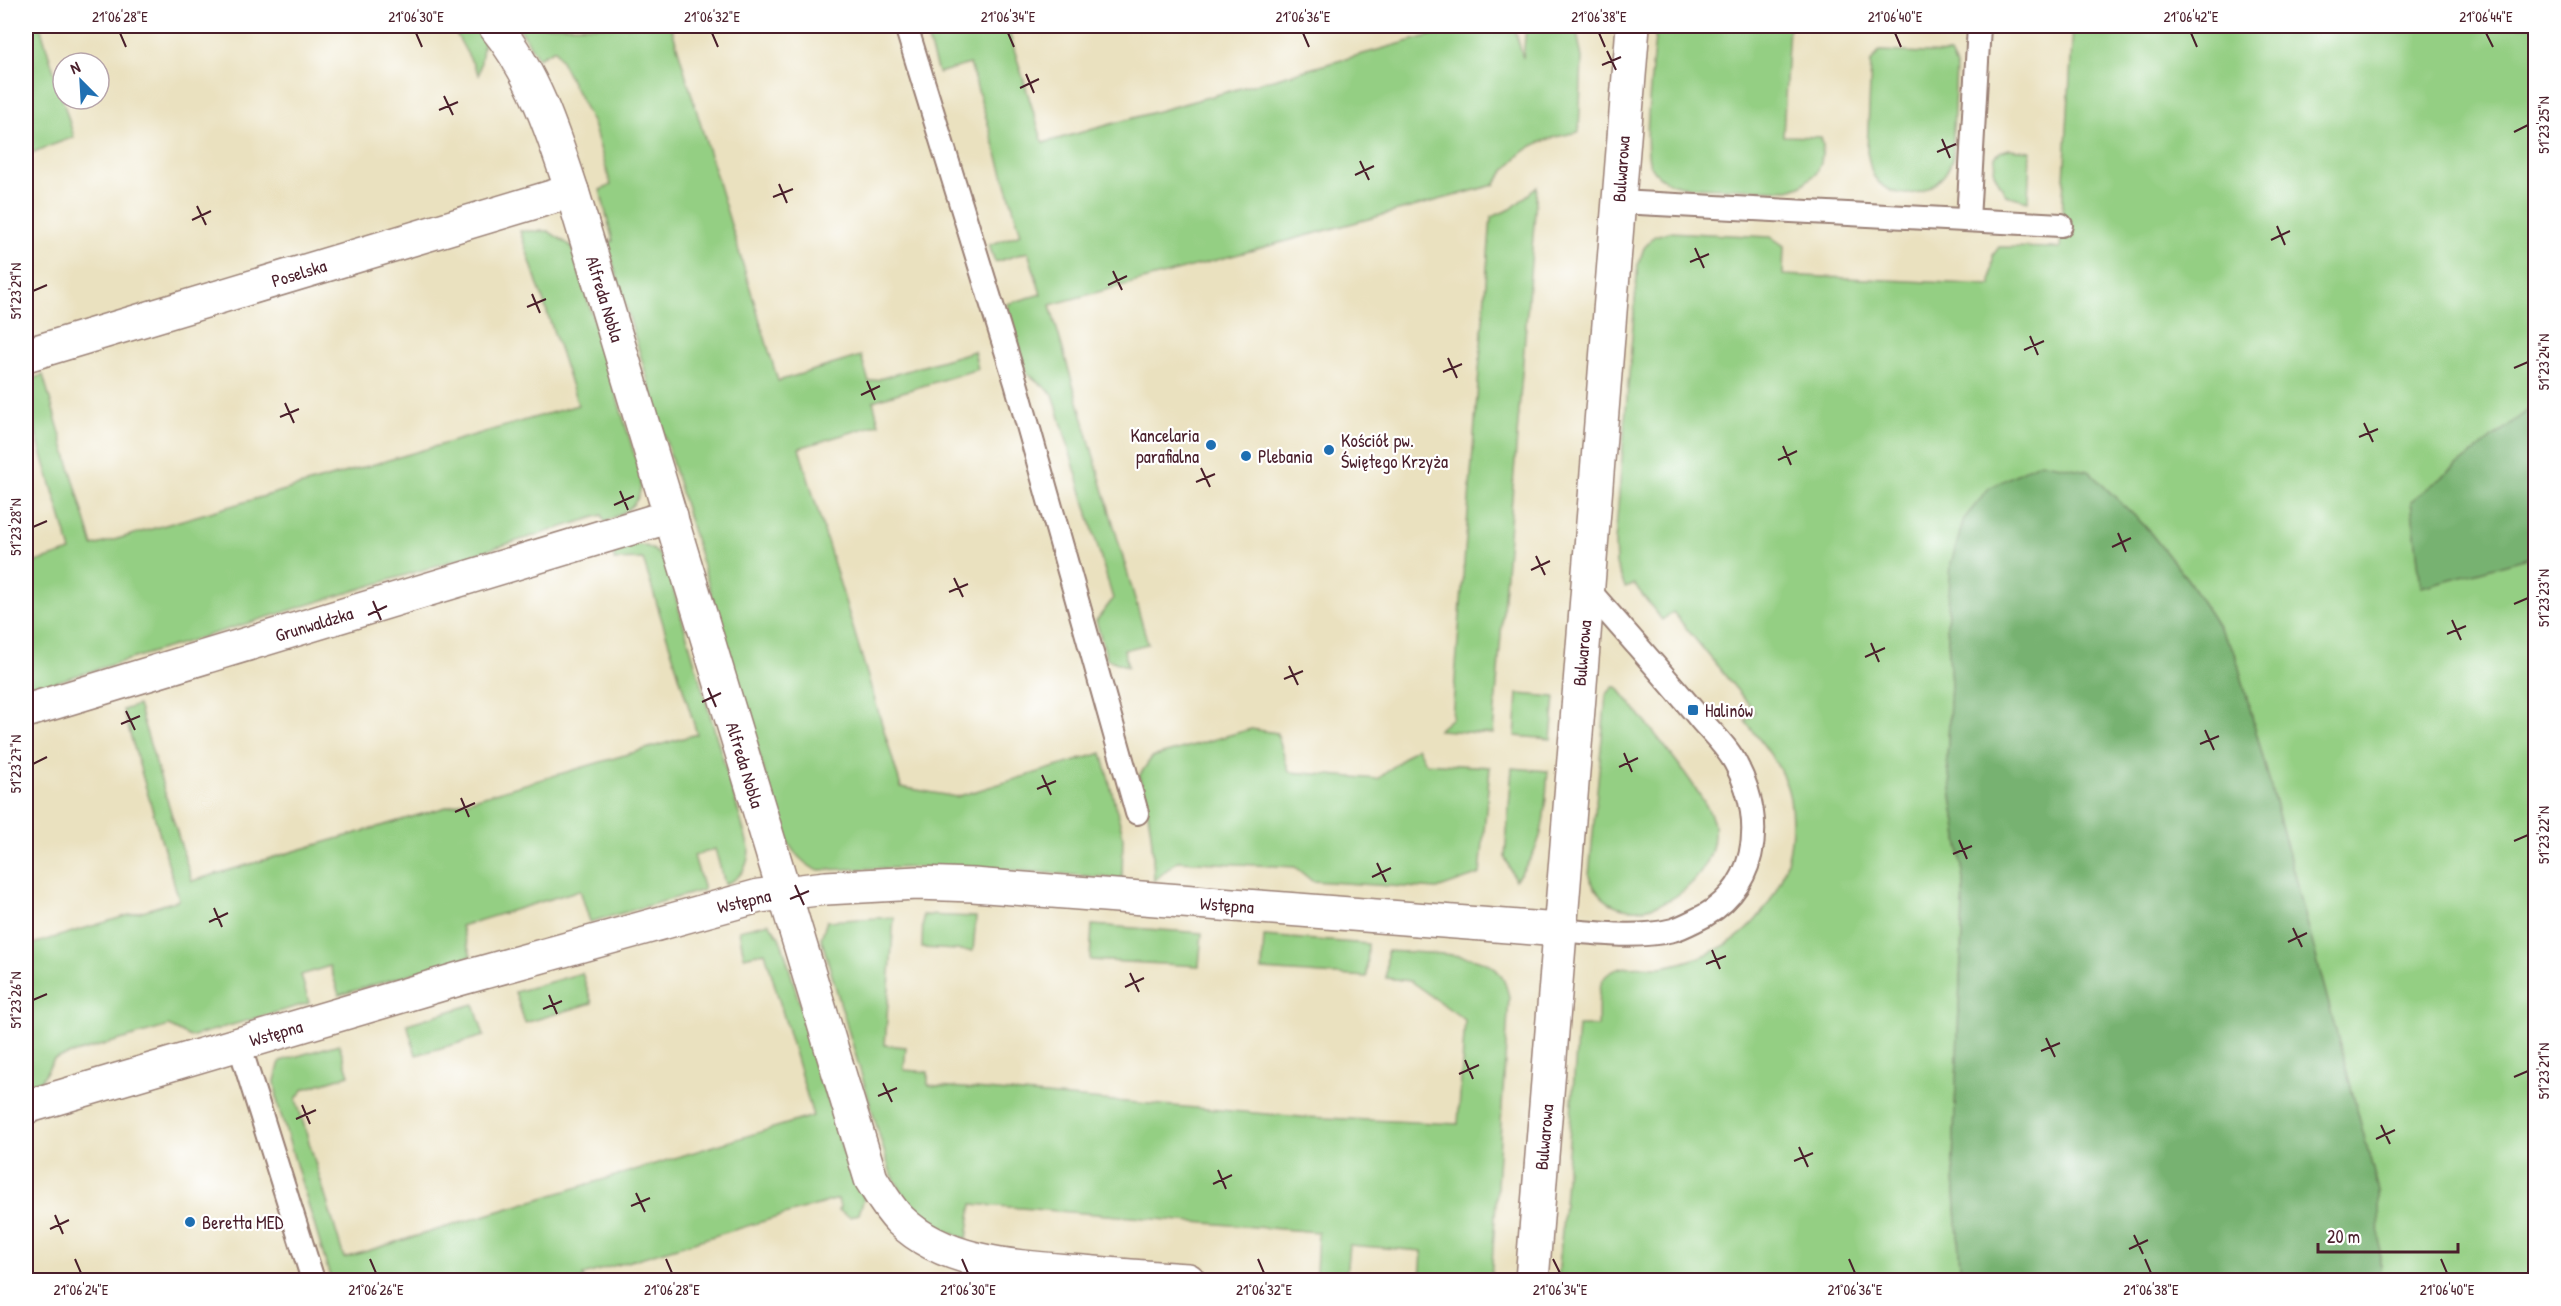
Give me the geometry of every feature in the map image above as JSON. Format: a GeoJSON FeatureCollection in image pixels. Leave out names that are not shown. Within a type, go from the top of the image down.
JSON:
{"type":"FeatureCollection","features":[{"type":"Feature","properties":{"kind":"street","name":"Alfreda Nobla"},"geometry":{"type":"LineString","coordinates":[[495,26],[523,66],[541,103],[572,191],[871,1179],[884,1202],[902,1221],[945,1248],[994,1262],[1030,1268],[1188,1281]]}},
{"type":"Feature","properties":{"kind":"street","name":"Bulwarowa"},"geometry":{"type":"LineString","coordinates":[[1532,1281],[1556,1003],[1559,930],[1632,26]]}},
{"type":"Feature","properties":{"kind":"street","name":"Poselska"},"geometry":{"type":"LineString","coordinates":[[26,355],[572,191]]}},
{"type":"Feature","properties":{"kind":"street","name":"Grunwaldzka"},"geometry":{"type":"LineString","coordinates":[[26,711],[671,516]]}},
{"type":"Feature","properties":{"kind":"street","name":"Wstępna"},"geometry":{"type":"LineString","coordinates":[[26,1107],[730,903],[783,892],[917,884],[973,885],[1559,930]]}},
{"type":"Feature","properties":{"kind":"lane"},"geometry":{"type":"LineString","coordinates":[[906,26],[1016,383],[1137,813]]}},
{"type":"Feature","properties":{"kind":"lane"},"geometry":{"type":"LineString","coordinates":[[1617,26],[1630,60]]}},
{"type":"Feature","properties":{"kind":"lane"},"geometry":{"type":"LineString","coordinates":[[1968,220],[1979,26]]}},
{"type":"Feature","properties":{"kind":"lane"},"geometry":{"type":"LineString","coordinates":[[1619,202],[2061,225]]}},
{"type":"Feature","properties":{"kind":"lane"},"geometry":{"type":"LineString","coordinates":[[1559,930],[1644,933],[1674,930],[1701,918],[1723,904],[1740,885],[1749,864],[1754,841],[1754,821],[1750,800],[1736,764],[1693,710],[1587,588]]}},
{"type":"Feature","properties":{"kind":"lane"},"geometry":{"type":"LineString","coordinates":[[239,1044],[313,1281]]}},
{"type":"Feature","properties":{"kind":"green space"},"geometry":{"type":"Polygon","coordinates":[[[26,26],[40,26],[51,62],[51,111],[66,111],[74,137],[26,155],[26,26]]]}},
{"type":"Feature","properties":{"kind":"green space"},"geometry":{"type":"Polygon","coordinates":[[[452,26],[472,26],[484,41],[479,75],[452,26]]]}},
{"type":"Feature","properties":{"kind":"green space"},"geometry":{"type":"Polygon","coordinates":[[[518,26],[671,26],[778,381],[861,356],[869,382],[974,351],[978,369],[873,401],[879,424],[799,448],[901,787],[956,797],[1102,753],[1123,835],[1122,879],[963,866],[816,870],[804,862],[791,847],[781,828],[607,243],[613,241],[600,190],[611,185],[593,124],[555,49],[538,58],[518,26]]]}},
{"type":"Feature","properties":{"kind":"green space"},"geometry":{"type":"Polygon","coordinates":[[[924,26],[1007,26],[1043,143],[1464,26],[1514,26],[1523,58],[1526,26],[1576,27],[1582,58],[1579,132],[1551,138],[1530,148],[1512,162],[1494,185],[1050,305],[1148,644],[1124,650],[1128,667],[1107,659],[1096,621],[1113,599],[1053,394],[1027,373],[1007,304],[1041,294],[1028,252],[995,262],[989,245],[1021,234],[970,64],[938,73],[924,26]]]}},
{"type":"Feature","properties":{"kind":"green space"},"geometry":{"type":"Polygon","coordinates":[[[1656,26],[1789,26],[1783,136],[1821,137],[1823,145],[1821,163],[1816,174],[1800,186],[1789,190],[1688,187],[1671,183],[1656,174],[1650,164],[1647,138],[1656,26]]]}},
{"type":"Feature","properties":{"kind":"green space"},"geometry":{"type":"Polygon","coordinates":[[[2073,26],[2535,26],[2535,405],[2411,501],[2421,587],[2535,556],[2535,1280],[2380,1280],[2379,1192],[2235,653],[2188,580],[2144,525],[2088,471],[1947,624],[1951,684],[1947,760],[1964,880],[1953,1161],[1960,1267],[1964,1280],[1558,1280],[1578,1026],[1598,1026],[1599,990],[1604,978],[1614,970],[1627,967],[1661,967],[1689,960],[1727,944],[1746,929],[1762,912],[1775,892],[1790,848],[1792,824],[1790,799],[1783,777],[1772,757],[1745,721],[1755,712],[1673,612],[1662,620],[1634,584],[1625,587],[1616,564],[1615,542],[1638,265],[1644,248],[1655,236],[1668,232],[1771,237],[1784,246],[1783,275],[1991,285],[1993,255],[1999,247],[2060,248],[2073,26]]]}},
{"type":"Feature","properties":{"kind":"green space"},"geometry":{"type":"Polygon","coordinates":[[[1880,51],[1950,54],[1956,66],[1952,160],[1939,181],[1918,192],[1907,194],[1895,192],[1875,178],[1871,169],[1867,151],[1871,62],[1880,51]]]}},
{"type":"Feature","properties":{"kind":"green space"},"geometry":{"type":"Polygon","coordinates":[[[2009,149],[2030,151],[2028,201],[2006,195],[1994,173],[1995,157],[2000,152],[2009,149]]]}},
{"type":"Feature","properties":{"kind":"green space"},"geometry":{"type":"Polygon","coordinates":[[[1537,187],[1493,734],[1438,730],[1452,718],[1491,217],[1511,209],[1537,187]]]}},
{"type":"Feature","properties":{"kind":"green space"},"geometry":{"type":"Polygon","coordinates":[[[520,231],[548,231],[571,246],[640,473],[640,492],[628,509],[605,522],[602,515],[26,691],[26,565],[71,551],[26,401],[26,381],[43,375],[93,546],[578,405],[520,231]]]}},
{"type":"Feature","properties":{"kind":"green space"},"geometry":{"type":"Polygon","coordinates":[[[2535,405],[2535,556],[2421,587],[2411,501],[2535,405]]]}},
{"type":"Feature","properties":{"kind":"green space"},"geometry":{"type":"Polygon","coordinates":[[[2040,462],[2088,471],[2144,525],[2188,580],[2235,653],[2379,1192],[2380,1280],[1964,1280],[1960,1267],[1953,1161],[1964,880],[1947,760],[1951,684],[1947,624],[1951,563],[1964,519],[1989,488],[2040,462]]]}},
{"type":"Feature","properties":{"kind":"green space"},"geometry":{"type":"Polygon","coordinates":[[[629,544],[642,545],[657,552],[667,568],[749,848],[746,865],[736,879],[725,884],[715,849],[694,856],[704,890],[590,922],[580,890],[461,926],[471,956],[339,995],[330,966],[301,975],[309,1003],[190,1037],[169,1026],[54,1059],[41,1081],[26,1086],[26,946],[179,900],[123,710],[138,705],[192,881],[697,734],[643,559],[614,560],[614,549],[629,544]]]}},
{"type":"Feature","properties":{"kind":"green space"},"geometry":{"type":"Polygon","coordinates":[[[1613,687],[1617,687],[1688,777],[1701,796],[1714,826],[1711,851],[1701,872],[1684,890],[1664,903],[1642,909],[1620,907],[1602,897],[1589,876],[1606,695],[1613,687]]]}},
{"type":"Feature","properties":{"kind":"green space"},"geometry":{"type":"Polygon","coordinates":[[[1518,694],[1555,697],[1551,739],[1515,736],[1518,694]]]}},
{"type":"Feature","properties":{"kind":"green space"},"geometry":{"type":"Polygon","coordinates":[[[1251,729],[1277,733],[1289,772],[1378,779],[1417,747],[1425,763],[1490,767],[1480,874],[1437,889],[1312,881],[1295,867],[1177,861],[1154,881],[1150,828],[1139,776],[1152,757],[1251,729]]]}},
{"type":"Feature","properties":{"kind":"green space"},"geometry":{"type":"Polygon","coordinates":[[[1512,768],[1548,771],[1542,828],[1533,854],[1515,880],[1505,857],[1512,768]]]}},
{"type":"Feature","properties":{"kind":"green space"},"geometry":{"type":"Polygon","coordinates":[[[923,915],[976,917],[973,951],[922,948],[923,915]]]}},
{"type":"Feature","properties":{"kind":"green space"},"geometry":{"type":"Polygon","coordinates":[[[894,917],[885,1045],[906,1047],[904,1070],[928,1072],[928,1085],[1302,1117],[1458,1124],[1465,1020],[1410,981],[1386,978],[1387,951],[1456,955],[1490,965],[1503,979],[1509,997],[1491,1280],[1420,1280],[1422,1251],[1349,1245],[1346,1275],[1316,1272],[1318,1232],[972,1204],[967,1239],[935,1227],[912,1210],[890,1171],[821,938],[827,921],[894,917]]]}},
{"type":"Feature","properties":{"kind":"green space"},"geometry":{"type":"Polygon","coordinates":[[[769,923],[779,937],[784,950],[843,1152],[864,1198],[859,1214],[850,1217],[838,1210],[840,1207],[838,1199],[583,1275],[584,1280],[331,1280],[278,1105],[275,1081],[280,1061],[339,1044],[349,1075],[304,1089],[296,1099],[344,1258],[813,1116],[765,952],[744,957],[739,930],[769,923]]]}},
{"type":"Feature","properties":{"kind":"green space"},"geometry":{"type":"Polygon","coordinates":[[[1092,925],[1202,933],[1199,966],[1090,960],[1092,925]]]}},
{"type":"Feature","properties":{"kind":"green space"},"geometry":{"type":"Polygon","coordinates":[[[1264,936],[1368,944],[1367,977],[1262,970],[1264,936]]]}},
{"type":"Feature","properties":{"kind":"green space"},"geometry":{"type":"Polygon","coordinates":[[[582,973],[592,1003],[525,1023],[515,992],[582,973]]]}},
{"type":"Feature","properties":{"kind":"green space"},"geometry":{"type":"Polygon","coordinates":[[[474,1004],[484,1036],[416,1055],[407,1024],[474,1004]]]}},
{"type":"Feature","properties":{"kind":"place","name":"Kancelaria parafialna"},"geometry":{"type":"Point","coordinates":[1211,445]}},
{"type":"Feature","properties":{"kind":"place","name":"Kościół pw. Świętego Krzyża"},"geometry":{"type":"Point","coordinates":[1329,450]}},
{"type":"Feature","properties":{"kind":"place","name":"Plebania"},"geometry":{"type":"Point","coordinates":[1246,456]}},
{"type":"Feature","properties":{"kind":"place","name":"Halinów"},"geometry":{"type":"Point","coordinates":[1693,710]}},
{"type":"Feature","properties":{"kind":"place","name":"Beretta MED"},"geometry":{"type":"Point","coordinates":[190,1222]}}]}
